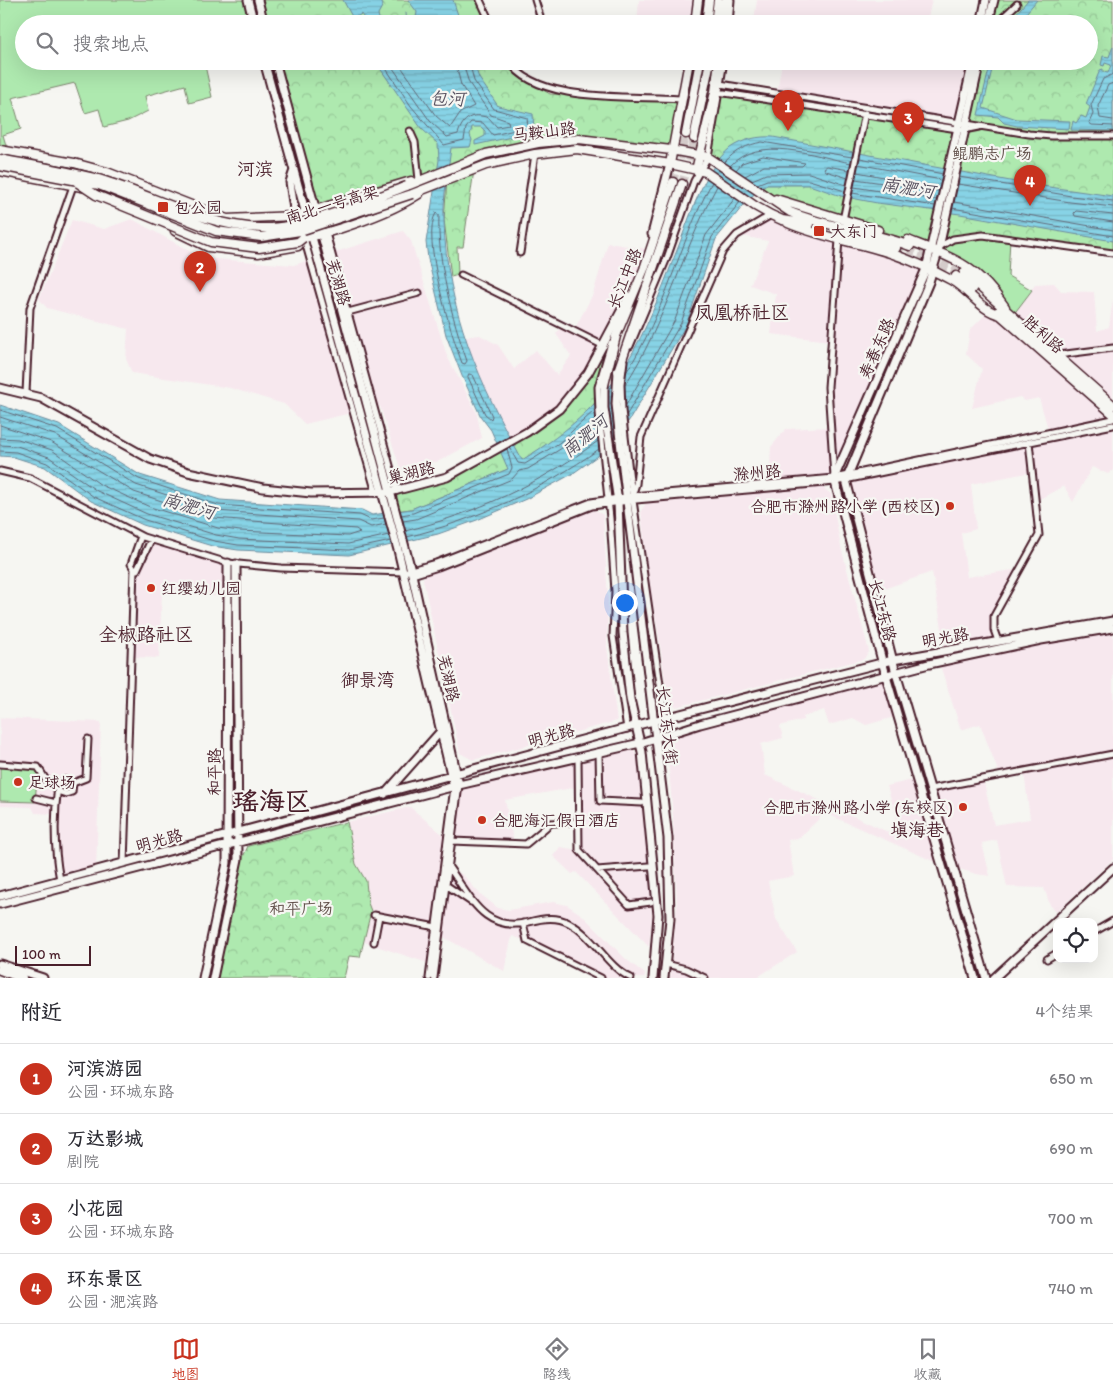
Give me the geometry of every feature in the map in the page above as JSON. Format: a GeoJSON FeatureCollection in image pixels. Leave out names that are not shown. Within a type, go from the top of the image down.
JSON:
{"type":"FeatureCollection","features":[{"type":"Feature","properties":{"kind":"highway"},"geometry":{"type":"LineString","coordinates":[[696,15],[698,0]]}},
{"type":"Feature","properties":{"kind":"highway"},"geometry":{"type":"LineString","coordinates":[[707,15],[709,0]]}},
{"type":"Feature","properties":{"kind":"highway"},"geometry":{"type":"LineString","coordinates":[[716,15],[718,0]]}},
{"type":"Feature","properties":{"kind":"highway"},"geometry":{"type":"LineString","coordinates":[[724,15],[726,0]]}},
{"type":"Feature","properties":{"kind":"highway"},"geometry":{"type":"LineString","coordinates":[[670,164],[671,150],[687,70]]}},
{"type":"Feature","properties":{"kind":"highway"},"geometry":{"type":"LineString","coordinates":[[686,134],[698,70]]}},
{"type":"Feature","properties":{"kind":"highway"},"geometry":{"type":"LineString","coordinates":[[694,138],[708,70]]}},
{"type":"Feature","properties":{"kind":"highway"},"geometry":{"type":"LineString","coordinates":[[719,70],[718,88],[701,171],[754,206],[811,233],[892,254],[952,280],[991,313],[1001,315]]}},
{"type":"Feature","properties":{"kind":"highway","name":"马鞍山路"},"geometry":{"type":"LineString","coordinates":[[407,186],[486,154],[538,143],[571,140],[671,150],[704,156],[765,196]]}},
{"type":"Feature","properties":{"kind":"highway"},"geometry":{"type":"LineString","coordinates":[[0,149],[42,159],[74,163],[107,172],[227,219],[295,216],[428,178]]}},
{"type":"Feature","properties":{"kind":"highway","name":"马鞍山路"},"geometry":{"type":"LineString","coordinates":[[412,194],[486,166],[535,154],[577,150],[670,164],[701,171]]}},
{"type":"Feature","properties":{"kind":"highway","name":"南北一号高架"},"geometry":{"type":"LineString","coordinates":[[0,159],[104,181],[217,221],[262,228],[290,225],[333,213],[407,186]]}},
{"type":"Feature","properties":{"kind":"highway","name":"南北一号高架"},"geometry":{"type":"LineString","coordinates":[[0,166],[74,183],[99,185],[216,231],[261,237],[300,231],[412,194]]}},
{"type":"Feature","properties":{"kind":"highway"},"geometry":{"type":"LineString","coordinates":[[0,171],[74,183],[96,195],[211,242],[259,248],[298,242],[304,238],[312,237],[384,212],[410,200],[431,186]]}},
{"type":"Feature","properties":{"kind":"highway","name":"长江中路"},"geometry":{"type":"LineString","coordinates":[[601,386],[616,336],[644,269],[673,182]]}},
{"type":"Feature","properties":{"kind":"highway","name":"长江中路"},"geometry":{"type":"LineString","coordinates":[[618,371],[682,184]]}},
{"type":"Feature","properties":{"kind":"highway"},"geometry":{"type":"LineString","coordinates":[[765,196],[936,249],[962,262],[990,286],[1004,307]]}},
{"type":"Feature","properties":{"kind":"highway"},"geometry":{"type":"LineString","coordinates":[[765,196],[790,212],[804,218],[874,234],[910,246]]}},
{"type":"Feature","properties":{"kind":"highway"},"geometry":{"type":"LineString","coordinates":[[782,220],[819,226],[896,248]]}},
{"type":"Feature","properties":{"kind":"highway","name":"胜利路"},"geometry":{"type":"LineString","coordinates":[[1113,405],[1004,307],[960,274],[1001,315],[1113,414]]}},
{"type":"Feature","properties":{"kind":"highway"},"geometry":{"type":"LineString","coordinates":[[0,970],[22,978]]}},
{"type":"Feature","properties":{"kind":"main road"},"geometry":{"type":"LineString","coordinates":[[248,0],[252,15]]}},
{"type":"Feature","properties":{"kind":"main road"},"geometry":{"type":"LineString","coordinates":[[258,0],[262,15]]}},
{"type":"Feature","properties":{"kind":"main road"},"geometry":{"type":"LineString","coordinates":[[983,15],[986,0]]}},
{"type":"Feature","properties":{"kind":"main road"},"geometry":{"type":"LineString","coordinates":[[991,15],[994,0]]}},
{"type":"Feature","properties":{"kind":"main road","name":"芜湖路"},"geometry":{"type":"LineString","coordinates":[[266,70],[312,237],[387,492]]}},
{"type":"Feature","properties":{"kind":"main road","name":"芜湖路"},"geometry":{"type":"LineString","coordinates":[[277,70],[324,233],[391,510],[409,573],[456,786]]}},
{"type":"Feature","properties":{"kind":"main road"},"geometry":{"type":"LineString","coordinates":[[962,126],[971,70]]}},
{"type":"Feature","properties":{"kind":"main road"},"geometry":{"type":"LineString","coordinates":[[962,126],[978,70]]}},
{"type":"Feature","properties":{"kind":"main road","name":"寿春东路"},"geometry":{"type":"LineString","coordinates":[[847,477],[936,249],[962,126]]}},
{"type":"Feature","properties":{"kind":"main road","name":"巢湖路"},"geometry":{"type":"LineString","coordinates":[[0,388],[26,393],[60,407],[150,459],[188,472],[263,488],[310,493],[387,492],[447,477],[514,440],[566,403],[588,373],[603,348],[634,286],[648,249],[670,164]]}},
{"type":"Feature","properties":{"kind":"main road"},"geometry":{"type":"LineString","coordinates":[[294,170],[290,182],[295,216]]}},
{"type":"Feature","properties":{"kind":"main road","name":"寿春东路"},"geometry":{"type":"LineString","coordinates":[[834,480],[929,270]]}},
{"type":"Feature","properties":{"kind":"main road","name":"长江东大街"},"geometry":{"type":"LineString","coordinates":[[618,371],[616,404],[627,478],[653,721],[657,738],[668,838],[670,919],[664,978]]}},
{"type":"Feature","properties":{"kind":"main road","name":"长江东大街"},"geometry":{"type":"LineString","coordinates":[[601,386],[611,484],[618,500],[623,633],[630,699],[640,743],[658,915],[653,978]]}},
{"type":"Feature","properties":{"kind":"main road","name":"长江东路"},"geometry":{"type":"LineString","coordinates":[[847,477],[896,673],[986,978]]}},
{"type":"Feature","properties":{"kind":"main road","name":"长江东路"},"geometry":{"type":"LineString","coordinates":[[834,480],[886,676],[975,978]]}},
{"type":"Feature","properties":{"kind":"main road","name":"和平路"},"geometry":{"type":"LineString","coordinates":[[202,978],[228,863],[228,563]]}},
{"type":"Feature","properties":{"kind":"main road","name":"和平路"},"geometry":{"type":"LineString","coordinates":[[212,978],[238,859],[236,564]]}},
{"type":"Feature","properties":{"kind":"main road","name":"芜湖路"},"geometry":{"type":"LineString","coordinates":[[409,573],[441,731],[454,776]]}},
{"type":"Feature","properties":{"kind":"main road","name":"明光路"},"geometry":{"type":"LineString","coordinates":[[0,896],[454,776],[653,721],[893,660],[1113,621]]}},
{"type":"Feature","properties":{"kind":"main road","name":"明光路"},"geometry":{"type":"LineString","coordinates":[[0,904],[456,786],[640,743],[709,722],[896,673],[1041,640],[1113,628]]}},
{"type":"Feature","properties":{"kind":"main road"},"geometry":{"type":"LineString","coordinates":[[385,794],[441,731]]}},
{"type":"Feature","properties":{"kind":"main road"},"geometry":{"type":"LineString","coordinates":[[994,978],[1113,868]]}},
{"type":"Feature","properties":{"kind":"main road"},"geometry":{"type":"LineString","coordinates":[[0,964],[43,978]]}},
{"type":"Feature","properties":{"kind":"street"},"geometry":{"type":"LineString","coordinates":[[480,0],[487,15]]}},
{"type":"Feature","properties":{"kind":"street"},"geometry":{"type":"LineString","coordinates":[[535,0],[540,15]]}},
{"type":"Feature","properties":{"kind":"street"},"geometry":{"type":"LineString","coordinates":[[730,15],[731,0]]}},
{"type":"Feature","properties":{"kind":"street"},"geometry":{"type":"LineString","coordinates":[[1005,15],[1017,4]]}},
{"type":"Feature","properties":{"kind":"street"},"geometry":{"type":"LineString","coordinates":[[517,70],[532,82],[559,91],[682,99]]}},
{"type":"Feature","properties":{"kind":"street"},"geometry":{"type":"LineString","coordinates":[[718,88],[722,70]]}},
{"type":"Feature","properties":{"kind":"street"},"geometry":{"type":"LineString","coordinates":[[718,88],[866,107],[962,126]]}},
{"type":"Feature","properties":{"kind":"street"},"geometry":{"type":"LineString","coordinates":[[718,88],[865,115],[962,126],[983,126],[1051,136],[1113,136]]}},
{"type":"Feature","properties":{"kind":"street"},"geometry":{"type":"LineString","coordinates":[[843,220],[866,107]]}},
{"type":"Feature","properties":{"kind":"street"},"geometry":{"type":"LineString","coordinates":[[410,131],[414,142],[419,180]]}},
{"type":"Feature","properties":{"kind":"street"},"geometry":{"type":"LineString","coordinates":[[520,252],[535,154]]}},
{"type":"Feature","properties":{"kind":"street"},"geometry":{"type":"LineString","coordinates":[[627,478],[622,410],[624,360],[667,258],[694,181],[701,171]]}},
{"type":"Feature","properties":{"kind":"street"},"geometry":{"type":"LineString","coordinates":[[26,393],[30,308],[74,183]]}},
{"type":"Feature","properties":{"kind":"street"},"geometry":{"type":"LineString","coordinates":[[665,718],[629,498],[636,484],[641,436],[724,251],[737,235],[771,215]]}},
{"type":"Feature","properties":{"kind":"street"},"geometry":{"type":"LineString","coordinates":[[324,233],[348,312],[387,492]]}},
{"type":"Feature","properties":{"kind":"street"},"geometry":{"type":"LineString","coordinates":[[936,249],[953,239],[983,235],[1113,253]]}},
{"type":"Feature","properties":{"kind":"street"},"geometry":{"type":"LineString","coordinates":[[304,238],[387,492]]}},
{"type":"Feature","properties":{"kind":"street","name":"长江东路"},"geometry":{"type":"LineString","coordinates":[[834,480],[828,387],[838,240]]}},
{"type":"Feature","properties":{"kind":"street"},"geometry":{"type":"LineString","coordinates":[[461,274],[603,348],[631,300]]}},
{"type":"Feature","properties":{"kind":"street"},"geometry":{"type":"LineString","coordinates":[[348,312],[420,293]]}},
{"type":"Feature","properties":{"kind":"street"},"geometry":{"type":"LineString","coordinates":[[601,386],[617,320]]}},
{"type":"Feature","properties":{"kind":"street"},"geometry":{"type":"LineString","coordinates":[[1058,355],[1113,348]]}},
{"type":"Feature","properties":{"kind":"street","name":"滁州路"},"geometry":{"type":"LineString","coordinates":[[0,471],[30,478],[141,536],[228,563],[409,573],[438,567],[609,501],[834,480],[1113,419]]}},
{"type":"Feature","properties":{"kind":"street","name":"滁州路"},"geometry":{"type":"LineString","coordinates":[[847,477],[1113,425]]}},
{"type":"Feature","properties":{"kind":"street"},"geometry":{"type":"LineString","coordinates":[[998,641],[994,630],[994,616],[1039,535],[1028,442]]}},
{"type":"Feature","properties":{"kind":"street"},"geometry":{"type":"LineString","coordinates":[[611,484],[609,501],[615,592],[613,636],[627,729]]}},
{"type":"Feature","properties":{"kind":"street"},"geometry":{"type":"LineString","coordinates":[[124,863],[134,569],[131,564],[141,536]]}},
{"type":"Feature","properties":{"kind":"street"},"geometry":{"type":"LineString","coordinates":[[134,569],[137,570],[141,565],[151,540]]}},
{"type":"Feature","properties":{"kind":"street"},"geometry":{"type":"LineString","coordinates":[[60,880],[56,864],[56,803],[58,788],[65,780],[73,783],[86,778],[88,739]]}},
{"type":"Feature","properties":{"kind":"street"},"geometry":{"type":"LineString","coordinates":[[599,752],[600,801],[642,803]]}},
{"type":"Feature","properties":{"kind":"street"},"geometry":{"type":"LineString","coordinates":[[930,789],[1113,754]]}},
{"type":"Feature","properties":{"kind":"street"},"geometry":{"type":"LineString","coordinates":[[578,758],[579,850],[629,905],[651,902]]}},
{"type":"Feature","properties":{"kind":"street"},"geometry":{"type":"LineString","coordinates":[[0,764],[38,766],[46,780],[66,794],[72,792],[73,783]]}},
{"type":"Feature","properties":{"kind":"street"},"geometry":{"type":"LineString","coordinates":[[434,978],[452,841],[456,786]]}},
{"type":"Feature","properties":{"kind":"street"},"geometry":{"type":"LineString","coordinates":[[429,978],[456,786]]}},
{"type":"Feature","properties":{"kind":"street"},"geometry":{"type":"LineString","coordinates":[[36,798],[56,803]]}},
{"type":"Feature","properties":{"kind":"street"},"geometry":{"type":"LineString","coordinates":[[452,841],[526,844],[551,823],[579,822]]}},
{"type":"Feature","properties":{"kind":"street"},"geometry":{"type":"LineString","coordinates":[[448,866],[473,904]]}},
{"type":"Feature","properties":{"kind":"street"},"geometry":{"type":"LineString","coordinates":[[597,870],[649,866]]}},
{"type":"Feature","properties":{"kind":"street"},"geometry":{"type":"LineString","coordinates":[[446,885],[473,904],[487,917],[505,924],[523,923],[544,918],[567,921],[580,929],[620,976],[631,978]]}},
{"type":"Feature","properties":{"kind":"street"},"geometry":{"type":"LineString","coordinates":[[374,942],[376,915],[436,926]]}},
{"type":"Feature","properties":{"kind":"street"},"geometry":{"type":"LineString","coordinates":[[1098,930],[1113,921]]}},
{"type":"Feature","properties":{"kind":"street"},"geometry":{"type":"LineString","coordinates":[[523,923],[527,941],[601,978]]}},
{"type":"Feature","properties":{"kind":"street"},"geometry":{"type":"LineString","coordinates":[[1047,959],[1053,955]]}},
{"type":"Feature","properties":{"kind":"street"},"geometry":{"type":"LineString","coordinates":[[666,964],[686,968],[705,978]]}},
{"type":"Feature","properties":{"kind":"shaded area"},"geometry":{"type":"Polygon","coordinates":[[[639,0],[698,0],[696,15],[638,15],[639,0]]]}},
{"type":"Feature","properties":{"kind":"shaded area"},"geometry":{"type":"Polygon","coordinates":[[[757,0],[932,0],[929,15],[755,15],[757,0]]]}},
{"type":"Feature","properties":{"kind":"shaded area"},"geometry":{"type":"Polygon","coordinates":[[[781,70],[971,70],[959,122],[777,93],[781,70]]]}},
{"type":"Feature","properties":{"kind":"shaded area"},"geometry":{"type":"Polygon","coordinates":[[[771,215],[874,248],[926,269],[834,478],[769,483],[771,447],[786,429],[830,427],[830,341],[771,334],[776,294],[750,285],[768,241],[737,235],[771,215]]]}},
{"type":"Feature","properties":{"kind":"shaded area"},"geometry":{"type":"Polygon","coordinates":[[[132,219],[202,258],[294,265],[403,231],[411,241],[447,356],[476,411],[482,438],[439,461],[401,471],[380,406],[305,424],[284,404],[230,388],[132,373],[126,359],[128,329],[47,308],[39,299],[72,220],[104,229],[132,219]]]}},
{"type":"Feature","properties":{"kind":"shaded area"},"geometry":{"type":"Polygon","coordinates":[[[608,243],[648,249],[617,320],[573,395],[527,432],[509,437],[475,368],[464,337],[480,335],[498,345],[514,369],[536,350],[557,375],[571,356],[556,334],[562,326],[573,332],[593,294],[608,243]]]}},
{"type":"Feature","properties":{"kind":"shaded area"},"geometry":{"type":"Polygon","coordinates":[[[1054,283],[1061,291],[1094,292],[1097,331],[1109,327],[1113,299],[1113,405],[1013,315],[1035,284],[1054,283]]]}},
{"type":"Feature","properties":{"kind":"shaded area"},"geometry":{"type":"Polygon","coordinates":[[[989,311],[1001,315],[1113,419],[1049,432],[1039,398],[1025,401],[1020,397],[972,408],[982,369],[966,354],[970,330],[989,311]]]}},
{"type":"Feature","properties":{"kind":"shaded area"},"geometry":{"type":"Polygon","coordinates":[[[1113,425],[1113,470],[1108,474],[1092,467],[1073,502],[1064,486],[1034,502],[1032,472],[971,484],[976,529],[961,533],[967,577],[1019,569],[994,616],[998,641],[946,651],[932,572],[875,592],[846,480],[1113,425]]]}},
{"type":"Feature","properties":{"kind":"shaded area"},"geometry":{"type":"Polygon","coordinates":[[[822,487],[831,494],[841,547],[869,651],[864,659],[676,707],[668,702],[658,631],[648,580],[641,511],[646,503],[822,487]]]}},
{"type":"Feature","properties":{"kind":"shaded area"},"geometry":{"type":"Polygon","coordinates":[[[595,510],[603,515],[608,601],[607,646],[617,721],[473,760],[460,753],[423,579],[425,574],[595,510]]]}},
{"type":"Feature","properties":{"kind":"shaded area"},"geometry":{"type":"Polygon","coordinates":[[[151,540],[228,563],[228,597],[162,593],[159,658],[131,657],[134,569],[137,570],[151,540]]]}},
{"type":"Feature","properties":{"kind":"shaded area"},"geometry":{"type":"Polygon","coordinates":[[[1113,628],[1113,859],[1056,912],[1050,905],[1044,888],[1007,887],[997,840],[982,843],[990,876],[953,867],[930,789],[983,779],[994,825],[1030,819],[1024,772],[1000,776],[980,724],[961,730],[939,662],[1113,628]]]}},
{"type":"Feature","properties":{"kind":"shaded area"},"geometry":{"type":"Polygon","coordinates":[[[886,676],[898,716],[866,725],[853,718],[829,725],[824,710],[803,717],[803,720],[780,726],[783,738],[761,744],[765,775],[903,839],[887,786],[916,779],[942,865],[825,813],[799,838],[788,840],[794,876],[768,881],[776,919],[797,952],[756,978],[670,978],[677,907],[673,817],[666,735],[886,676]]]}},
{"type":"Feature","properties":{"kind":"shaded area"},"geometry":{"type":"Polygon","coordinates":[[[0,718],[101,722],[96,871],[55,882],[52,862],[54,814],[35,813],[32,807],[0,806],[0,718]]]}},
{"type":"Feature","properties":{"kind":"shaded area"},"geometry":{"type":"Polygon","coordinates":[[[632,745],[638,760],[649,871],[652,917],[649,947],[576,872],[572,874],[553,856],[560,847],[578,850],[578,787],[505,800],[514,844],[452,841],[459,785],[632,745]]]}},
{"type":"Feature","properties":{"kind":"shaded area"},"geometry":{"type":"Polygon","coordinates":[[[410,807],[447,838],[431,964],[364,942],[371,911],[368,903],[366,881],[356,864],[347,822],[410,807]]]}},
{"type":"Feature","properties":{"kind":"shaded area"},"geometry":{"type":"Polygon","coordinates":[[[448,866],[463,875],[479,893],[498,908],[509,910],[553,902],[567,905],[582,915],[627,960],[645,974],[644,978],[601,978],[527,941],[512,936],[504,971],[440,935],[448,866]]]}},
{"type":"Feature","properties":{"kind":"green space"},"geometry":{"type":"Polygon","coordinates":[[[0,0],[248,0],[252,15],[15,15],[15,70],[206,70],[212,97],[189,103],[185,85],[145,96],[148,111],[128,121],[104,127],[99,109],[85,113],[75,83],[12,98],[21,129],[3,135],[8,152],[0,150],[0,0]]]}},
{"type":"Feature","properties":{"kind":"green space"},"geometry":{"type":"Polygon","coordinates":[[[258,0],[480,0],[486,15],[262,15],[258,0]]]}},
{"type":"Feature","properties":{"kind":"green space","name":"鲲鹏志广场"},"geometry":{"type":"Polygon","coordinates":[[[994,0],[1113,0],[1113,253],[983,235],[939,247],[978,70],[1098,70],[1098,15],[990,15],[994,0]]]}},
{"type":"Feature","properties":{"kind":"green space"},"geometry":{"type":"Polygon","coordinates":[[[277,70],[515,70],[518,75],[550,94],[682,100],[671,150],[579,139],[486,154],[428,178],[316,210],[277,70]]]}},
{"type":"Feature","properties":{"kind":"green space"},"geometry":{"type":"Polygon","coordinates":[[[720,92],[958,129],[932,250],[897,236],[765,196],[708,157],[720,92]]]}},
{"type":"Feature","properties":{"kind":"green space"},"geometry":{"type":"Polygon","coordinates":[[[474,170],[463,247],[457,247],[458,275],[451,277],[444,220],[447,180],[474,170]]]}},
{"type":"Feature","properties":{"kind":"green space"},"geometry":{"type":"Polygon","coordinates":[[[983,235],[1010,239],[1008,276],[1032,290],[1013,315],[990,286],[938,252],[939,247],[953,239],[983,235]]]}},
{"type":"Feature","properties":{"kind":"green space"},"geometry":{"type":"Polygon","coordinates":[[[616,328],[602,368],[598,399],[586,413],[556,439],[508,469],[411,509],[395,511],[390,492],[428,483],[487,455],[509,437],[527,432],[559,409],[616,328]]]}},
{"type":"Feature","properties":{"kind":"green space","name":"足球场"},"geometry":{"type":"Polygon","coordinates":[[[0,766],[38,767],[35,802],[0,801],[0,766]]]}},
{"type":"Feature","properties":{"kind":"green space","name":"和平广场"},"geometry":{"type":"Polygon","coordinates":[[[347,822],[356,864],[366,881],[368,903],[371,911],[360,957],[349,956],[344,978],[217,978],[243,857],[248,846],[347,822]]]}},
{"type":"Feature","properties":{"kind":"water"},"geometry":{"type":"Polygon","coordinates":[[[343,0],[380,0],[383,5],[378,15],[351,15],[343,0]]]}},
{"type":"Feature","properties":{"kind":"water"},"geometry":{"type":"Polygon","coordinates":[[[408,0],[453,0],[458,15],[416,15],[417,12],[408,0]]]}},
{"type":"Feature","properties":{"kind":"water"},"geometry":{"type":"Polygon","coordinates":[[[1028,0],[1037,0],[1024,15],[1015,15],[1028,0]]]}},
{"type":"Feature","properties":{"kind":"water"},"geometry":{"type":"Polygon","coordinates":[[[1113,46],[1113,131],[1071,130],[1073,121],[1076,123],[1081,116],[1086,118],[1090,107],[1086,104],[1100,70],[1103,69],[1103,72],[1108,73],[1111,65],[1105,63],[1104,66],[1101,65],[1103,56],[1109,57],[1113,46]]]}},
{"type":"Feature","properties":{"kind":"water"},"geometry":{"type":"Polygon","coordinates":[[[381,70],[476,70],[479,78],[498,106],[533,114],[534,132],[475,145],[475,141],[485,136],[485,131],[481,127],[472,127],[470,147],[451,148],[444,211],[446,253],[458,315],[479,374],[522,460],[571,426],[599,399],[624,367],[641,337],[652,312],[699,193],[721,157],[730,148],[746,140],[773,137],[1021,183],[1113,196],[1113,241],[960,214],[877,203],[841,196],[809,185],[767,185],[758,190],[716,239],[686,325],[630,419],[610,447],[572,474],[526,499],[477,520],[438,534],[349,555],[238,550],[212,546],[143,525],[91,501],[45,467],[14,457],[0,456],[0,405],[59,425],[140,475],[220,500],[362,510],[372,515],[411,509],[508,469],[491,430],[481,417],[462,376],[446,335],[428,259],[426,242],[439,160],[438,144],[421,128],[381,70]]]}},
{"type":"Feature","properties":{"kind":"water"},"geometry":{"type":"Polygon","coordinates":[[[989,70],[992,70],[983,108],[1017,119],[1070,121],[1069,129],[1017,126],[1004,123],[998,117],[978,115],[989,70]]]}},
{"type":"Feature","properties":{"kind":"tunnel"},"geometry":{"type":"LineString","coordinates":[[673,182],[686,134]]}},
{"type":"Feature","properties":{"kind":"tunnel"},"geometry":{"type":"LineString","coordinates":[[682,184],[694,138]]}},
{"type":"Feature","properties":{"kind":"tunnel"},"geometry":{"type":"LineString","coordinates":[[910,246],[947,262],[964,273]]}},
{"type":"Feature","properties":{"kind":"tunnel"},"geometry":{"type":"LineString","coordinates":[[896,248],[933,260],[956,276]]}},
{"type":"Feature","properties":{"kind":"place","name":"河滨游园"},"geometry":{"type":"Point","coordinates":[788,131]}},
{"type":"Feature","properties":{"kind":"place","name":"小花园"},"geometry":{"type":"Point","coordinates":[908,143]}},
{"type":"Feature","properties":{"kind":"place","name":"环东景区"},"geometry":{"type":"Point","coordinates":[1030,206]}},
{"type":"Feature","properties":{"kind":"place","name":"包公园"},"geometry":{"type":"Point","coordinates":[163,207]}},
{"type":"Feature","properties":{"kind":"place","name":"大东门"},"geometry":{"type":"Point","coordinates":[819,231]}},
{"type":"Feature","properties":{"kind":"place","name":"万达影城"},"geometry":{"type":"Point","coordinates":[200,292]}},
{"type":"Feature","properties":{"kind":"place","name":"合肥市滁州路小学 (西校区)"},"geometry":{"type":"Point","coordinates":[950,506]}},
{"type":"Feature","properties":{"kind":"place","name":"红缨幼儿园"},"geometry":{"type":"Point","coordinates":[151,588]}},
{"type":"Feature","properties":{"kind":"place","name":"足球场"},"geometry":{"type":"Point","coordinates":[18,782]}},
{"type":"Feature","properties":{"kind":"place","name":"合肥市滁州路小学 (东校区)"},"geometry":{"type":"Point","coordinates":[963,807]}},
{"type":"Feature","properties":{"kind":"place","name":"合肥海汇假日酒店"},"geometry":{"type":"Point","coordinates":[482,820]}},
{"type":"Feature","properties":{"kind":"district","name":"河滨"},"geometry":{"type":"Point","coordinates":[255,169]}},
{"type":"Feature","properties":{"kind":"district","name":"凤凰桥社区"},"geometry":{"type":"Point","coordinates":[742,312]}},
{"type":"Feature","properties":{"kind":"district","name":"全椒路社区"},"geometry":{"type":"Point","coordinates":[146,634]}},
{"type":"Feature","properties":{"kind":"district","name":"御景湾"},"geometry":{"type":"Point","coordinates":[368,680]}},
{"type":"Feature","properties":{"kind":"district","name":"瑶海区"},"geometry":{"type":"Point","coordinates":[272,801]}},
{"type":"Feature","properties":{"kind":"district","name":"填海巷"},"geometry":{"type":"Point","coordinates":[917,830]}},
{"type":"Feature","properties":{"kind":"water label","name":"包河"},"geometry":{"type":"Point","coordinates":[447,99]}},
{"type":"Feature","properties":{"kind":"water label","name":"南淝河"},"geometry":{"type":"Point","coordinates":[908,188]}},
{"type":"Feature","properties":{"kind":"water label","name":"南淝河"},"geometry":{"type":"Point","coordinates":[585,436]}},
{"type":"Feature","properties":{"kind":"water label","name":"南淝河"},"geometry":{"type":"Point","coordinates":[189,506]}}]}
